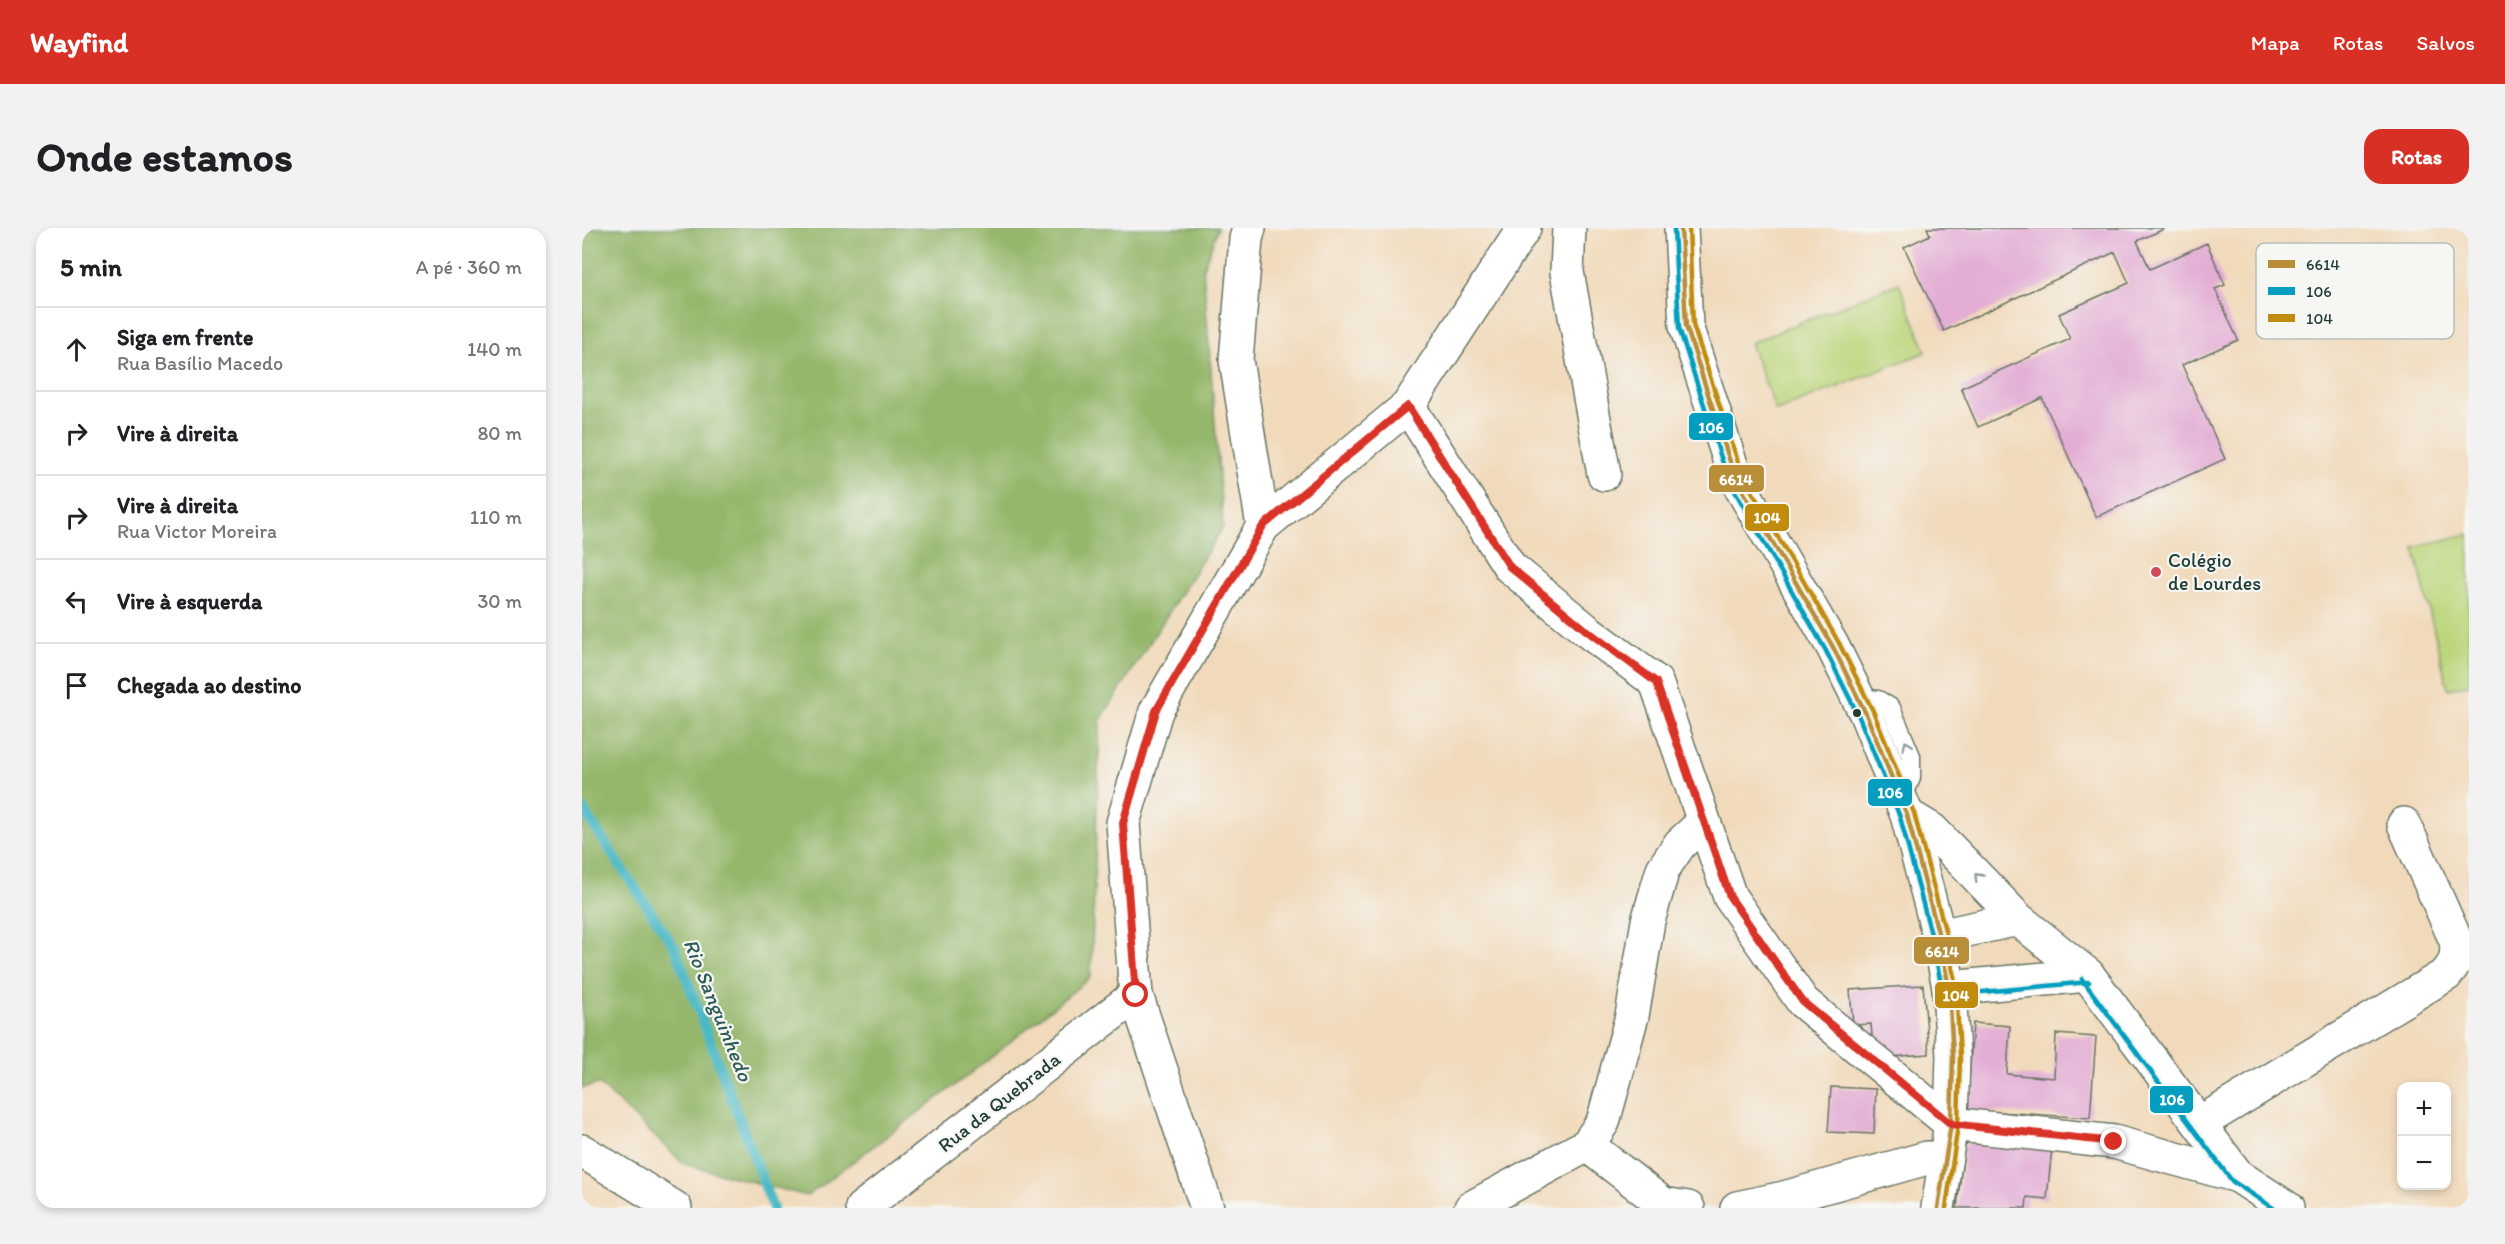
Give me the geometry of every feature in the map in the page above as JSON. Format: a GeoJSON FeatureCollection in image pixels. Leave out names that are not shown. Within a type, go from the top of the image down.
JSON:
{"type":"FeatureCollection","features":[{"type":"Feature","properties":{"kind":"street"},"geometry":{"type":"LineString","coordinates":[[1249,228],[1245,239],[1236,360],[1263,526]]}},
{"type":"Feature","properties":{"kind":"street"},"geometry":{"type":"LineString","coordinates":[[1207,1208],[1136,995],[1123,823],[1156,711],[1263,526],[1408,406],[1524,228]]}},
{"type":"Feature","properties":{"kind":"street"},"geometry":{"type":"LineString","coordinates":[[1569,228],[1567,272],[1604,474]]}},
{"type":"Feature","properties":{"kind":"street"},"geometry":{"type":"LineString","coordinates":[[1681,228],[1686,326],[1736,477],[1833,647],[1858,698],[1904,808],[1939,936],[1949,987],[1953,1056],[1951,1124],[1938,1208]]}},
{"type":"Feature","properties":{"kind":"street"},"geometry":{"type":"LineString","coordinates":[[1408,406],[1510,567],[1586,630],[1656,682],[1730,897],[1803,1002],[1951,1124],[2114,1142],[2238,1176],[2287,1208]]}},
{"type":"Feature","properties":{"kind":"street"},"geometry":{"type":"LineString","coordinates":[[1904,808],[1932,830],[2018,920],[2088,975],[2238,1176]]}},
{"type":"Feature","properties":{"kind":"street"},"geometry":{"type":"LineString","coordinates":[[1471,1208],[1587,1145],[1603,1122],[1632,1016],[1648,921],[1662,869],[1680,844],[1704,822]]}},
{"type":"Feature","properties":{"kind":"street"},"geometry":{"type":"LineString","coordinates":[[2200,1123],[2447,974],[2456,960],[2457,943],[2404,824]]}},
{"type":"Feature","properties":{"kind":"street"},"geometry":{"type":"LineString","coordinates":[[1939,936],[2018,920]]}},
{"type":"Feature","properties":{"kind":"street"},"geometry":{"type":"LineString","coordinates":[[1949,987],[2088,975]]}},
{"type":"Feature","properties":{"kind":"street","name":"Rua da Quebrada"},"geometry":{"type":"LineString","coordinates":[[861,1208],[1136,995]]}},
{"type":"Feature","properties":{"kind":"street"},"geometry":{"type":"LineString","coordinates":[[1587,1145],[1662,1204],[1688,1208]]}},
{"type":"Feature","properties":{"kind":"street"},"geometry":{"type":"LineString","coordinates":[[582,1151],[675,1208]]}},
{"type":"Feature","properties":{"kind":"street"},"geometry":{"type":"LineString","coordinates":[[1737,1208],[1784,1198],[1927,1158],[1945,1159]]}},
{"type":"Feature","properties":{"kind":"green space"},"geometry":{"type":"Polygon","coordinates":[[[582,228],[1218,228],[1203,268],[1223,527],[1100,721],[1091,977],[966,1077],[807,1196],[684,1164],[599,1084],[582,1088],[582,228]]]}},
{"type":"Feature","properties":{"kind":"green space"},"geometry":{"type":"Polygon","coordinates":[[[1899,283],[1926,352],[1776,411],[1750,343],[1899,283]]]}},
{"type":"Feature","properties":{"kind":"green space"},"geometry":{"type":"Polygon","coordinates":[[[2469,534],[2469,684],[2448,689],[2414,547],[2469,534]]]}},
{"type":"Feature","properties":{"kind":"building"},"geometry":{"type":"Polygon","coordinates":[[[1927,228],[2166,228],[2137,241],[2150,269],[2207,243],[2225,285],[2215,289],[2238,340],[2182,365],[2225,459],[2096,517],[2042,398],[1978,427],[1961,388],[2070,339],[2059,314],[2129,283],[2115,252],[1944,331],[1904,247],[1930,235],[1927,228]]]}},
{"type":"Feature","properties":{"kind":"building"},"geometry":{"type":"Polygon","coordinates":[[[1923,985],[1929,1054],[1874,1058],[1871,1024],[1853,1025],[1850,990],[1923,985]]]}},
{"type":"Feature","properties":{"kind":"building"},"geometry":{"type":"Polygon","coordinates":[[[1973,1023],[2010,1026],[2007,1074],[2054,1078],[2056,1034],[2096,1037],[2090,1118],[1967,1110],[1973,1023]]]}},
{"type":"Feature","properties":{"kind":"building"},"geometry":{"type":"Polygon","coordinates":[[[1831,1087],[1876,1089],[1874,1134],[1828,1132],[1831,1087]]]}},
{"type":"Feature","properties":{"kind":"building"},"geometry":{"type":"Polygon","coordinates":[[[1970,1142],[2052,1147],[2047,1199],[2027,1197],[2026,1208],[1957,1208],[1964,1147],[1970,1142]]]}},
{"type":"Feature","properties":{"kind":"waterway","name":"Rio Sanguinhedo"},"geometry":{"type":"LineString","coordinates":[[582,808],[675,948],[773,1208]]}},
{"type":"Feature","properties":{"kind":"transit line","name":"106"},"geometry":{"type":"LineString","coordinates":[[1674,228],[1679,328],[1728,479],[1826,651],[1859,717],[1900,817],[1932,938],[1942,989]]}},
{"type":"Feature","properties":{"kind":"transit line","name":"6614"},"geometry":{"type":"LineString","coordinates":[[1681,228],[1686,326],[1735,477],[1833,647],[1866,714],[1907,815],[1939,936],[1949,988],[1953,1056],[1951,1124],[1938,1208]]}},
{"type":"Feature","properties":{"kind":"transit line","name":"104"},"geometry":{"type":"LineString","coordinates":[[1689,228],[1693,325],[1742,474],[1839,643],[1873,711],[1914,813],[1946,934],[1956,988],[1960,1056],[1958,1125],[1946,1208]]}},
{"type":"Feature","properties":{"kind":"transit line","name":"106"},"geometry":{"type":"LineString","coordinates":[[2082,979],[2232,1181],[2273,1208]]}},
{"type":"Feature","properties":{"kind":"transit line","name":"106"},"geometry":{"type":"LineString","coordinates":[[1950,995],[2089,982]]}},
{"type":"Feature","properties":{"kind":"place","name":"Colégio de Lourdes"},"geometry":{"type":"Point","coordinates":[2156,572]}},
{"type":"Feature","properties":{"kind":"route"},"geometry":{"type":"LineString","coordinates":[[1136,995],[1123,823],[1156,711],[1263,526],[1408,406],[1510,567],[1586,630],[1656,682],[1730,897],[1803,1002],[1951,1124],[2114,1142]]}}]}
